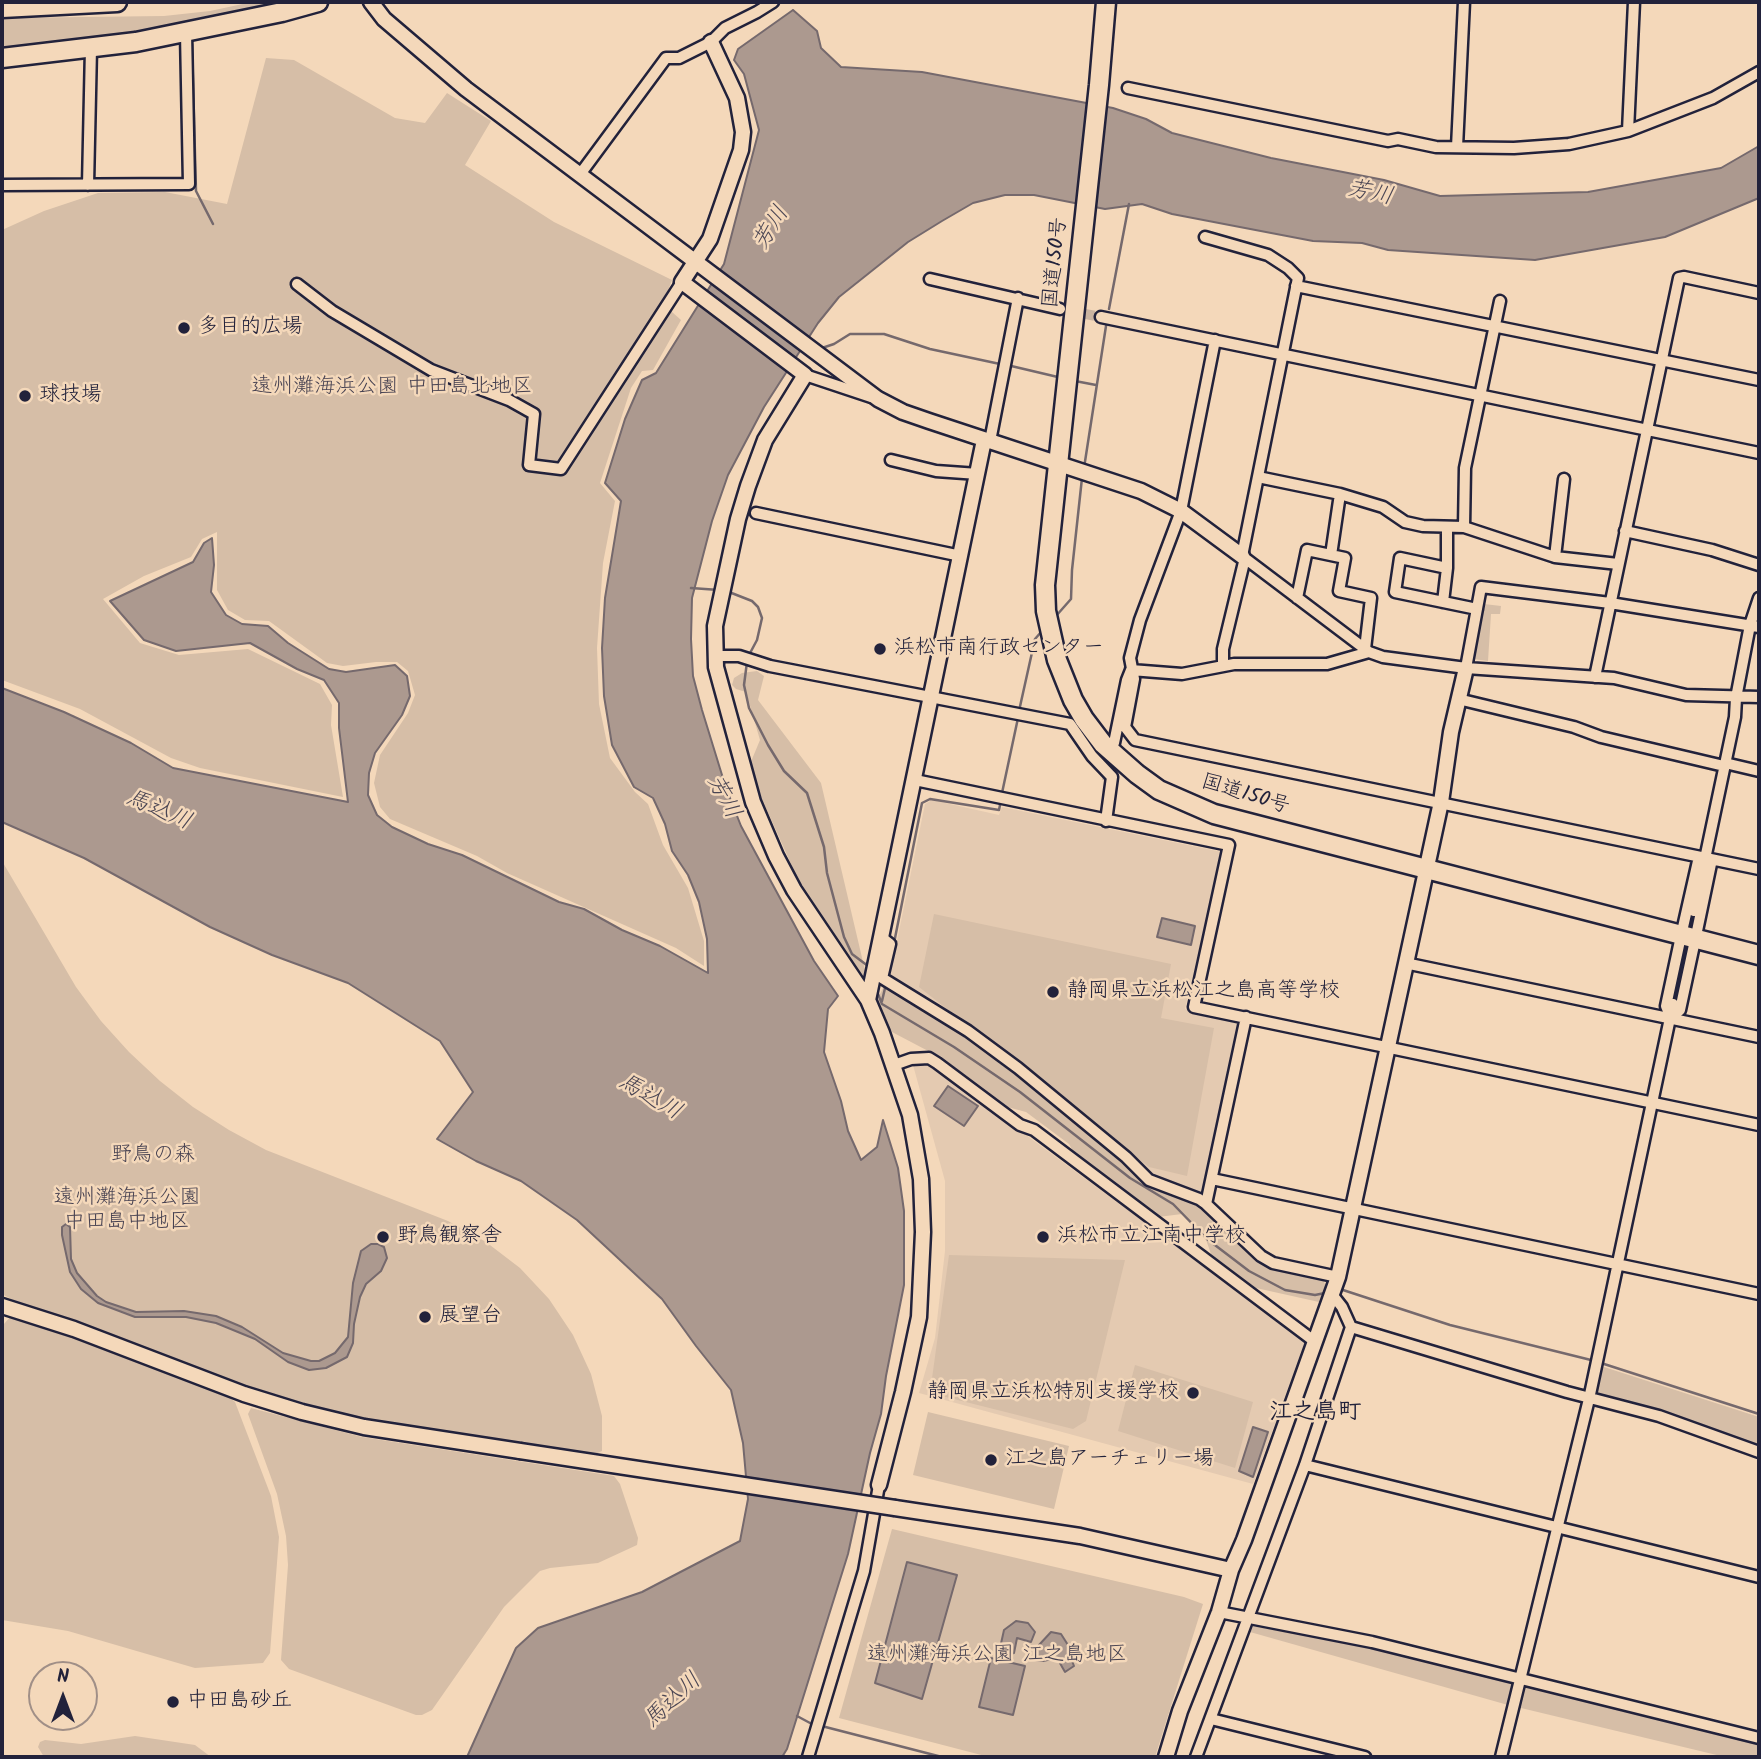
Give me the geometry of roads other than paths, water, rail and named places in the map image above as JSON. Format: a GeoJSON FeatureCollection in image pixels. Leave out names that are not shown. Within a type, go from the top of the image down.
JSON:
{"type":"FeatureCollection","features":[{"type":"Feature","properties":{"kind":"highway"},"geometry":{"type":"LineString","coordinates":[[2,8],[117,2]]}},
{"type":"Feature","properties":{"kind":"highway"},"geometry":{"type":"LineString","coordinates":[[2,58],[186,33],[318,2]]}},
{"type":"Feature","properties":{"kind":"highway","name":"国道150号"},"geometry":{"type":"LineString","coordinates":[[1106,2],[1045,585],[1046,611],[1056,660],[1073,700],[1103,744],[1136,774],[1159,790],[1214,814],[1759,955]]}},
{"type":"Feature","properties":{"kind":"highway","name":"国道150号"},"geometry":{"type":"LineString","coordinates":[[1099,85],[1114,2]]}},
{"type":"Feature","properties":{"kind":"street"},"geometry":{"type":"LineString","coordinates":[[371,2],[384,19],[439,67],[878,399]]}},
{"type":"Feature","properties":{"kind":"street"},"geometry":{"type":"LineString","coordinates":[[581,173],[666,58],[679,58],[711,42],[726,27],[773,2]]}},
{"type":"Feature","properties":{"kind":"street"},"geometry":{"type":"LineString","coordinates":[[1457,146],[1464,2]]}},
{"type":"Feature","properties":{"kind":"street"},"geometry":{"type":"LineString","coordinates":[[1628,131],[1634,2]]}},
{"type":"Feature","properties":{"kind":"street"},"geometry":{"type":"LineString","coordinates":[[2,185],[188,184],[186,33]]}},
{"type":"Feature","properties":{"kind":"street"},"geometry":{"type":"LineString","coordinates":[[298,284],[332,312],[431,370],[509,400],[534,414],[529,465],[561,469],[697,263],[710,239],[721,209],[741,150],[743,132],[737,98],[711,42]]}},
{"type":"Feature","properties":{"kind":"street"},"geometry":{"type":"LineString","coordinates":[[88,185],[91,48]]}},
{"type":"Feature","properties":{"kind":"street"},"geometry":{"type":"LineString","coordinates":[[1128,88],[1388,141],[1398,139],[1436,146],[1514,148],[1569,144],[1628,131],[1713,99],[1759,72]]}},
{"type":"Feature","properties":{"kind":"street"},"geometry":{"type":"LineString","coordinates":[[1205,237],[1268,255],[1289,268],[1298,278],[1228,623],[1223,666]]}},
{"type":"Feature","properties":{"kind":"street"},"geometry":{"type":"LineString","coordinates":[[1595,677],[1679,278],[1759,293]]}},
{"type":"Feature","properties":{"kind":"street"},"geometry":{"type":"LineString","coordinates":[[930,279],[1060,309]]}},
{"type":"Feature","properties":{"kind":"street"},"geometry":{"type":"LineString","coordinates":[[682,282],[805,374],[878,399],[903,412],[1141,491],[1181,512],[1367,650],[1402,661],[1614,678],[1686,695],[1759,697]]}},
{"type":"Feature","properties":{"kind":"street"},"geometry":{"type":"LineString","coordinates":[[1296,286],[1759,380]]}},
{"type":"Feature","properties":{"kind":"street"},"geometry":{"type":"LineString","coordinates":[[868,1000],[978,474],[1018,299]]}},
{"type":"Feature","properties":{"kind":"street"},"geometry":{"type":"LineString","coordinates":[[1464,527],[1465,468],[1500,302]]}},
{"type":"Feature","properties":{"kind":"street"},"geometry":{"type":"LineString","coordinates":[[1101,317],[1759,453]]}},
{"type":"Feature","properties":{"kind":"street"},"geometry":{"type":"LineString","coordinates":[[1215,340],[1181,512],[1140,621],[1130,658],[1135,679],[1125,727],[1135,740],[1759,869]]}},
{"type":"Feature","properties":{"kind":"street"},"geometry":{"type":"LineString","coordinates":[[805,374],[765,440],[748,486],[715,626],[715,656],[720,685],[753,802],[776,856],[794,890],[868,1000],[894,1065],[910,1115],[916,1145],[921,1179],[923,1232],[916,1338],[879,1485],[864,1571],[808,1757]]}},
{"type":"Feature","properties":{"kind":"street"},"geometry":{"type":"LineString","coordinates":[[891,460],[936,471],[978,474]]}},
{"type":"Feature","properties":{"kind":"street"},"geometry":{"type":"LineString","coordinates":[[1258,477],[1340,494],[1383,507],[1405,522],[1423,526],[1464,527],[1555,557],[1618,564]]}},
{"type":"Feature","properties":{"kind":"street"},"geometry":{"type":"LineString","coordinates":[[1555,557],[1564,479]]}},
{"type":"Feature","properties":{"kind":"street"},"geometry":{"type":"LineString","coordinates":[[1331,555],[1340,494]]}},
{"type":"Feature","properties":{"kind":"street"},"geometry":{"type":"LineString","coordinates":[[756,513],[961,556]]}},
{"type":"Feature","properties":{"kind":"street"},"geometry":{"type":"LineString","coordinates":[[1443,602],[1447,568],[1447,527]]}},
{"type":"Feature","properties":{"kind":"street"},"geometry":{"type":"LineString","coordinates":[[1625,531],[1712,550],[1759,565]]}},
{"type":"Feature","properties":{"kind":"street"},"geometry":{"type":"LineString","coordinates":[[1297,598],[1307,550],[1345,558],[1339,591],[1371,598],[1367,650]]}},
{"type":"Feature","properties":{"kind":"street"},"geometry":{"type":"LineString","coordinates":[[1447,568],[1401,558],[1395,592],[1477,609]]}},
{"type":"Feature","properties":{"kind":"street"},"geometry":{"type":"LineString","coordinates":[[1166,1757],[1180,1711],[1219,1612],[1231,1570],[1338,1277],[1441,802],[1458,699],[1481,587],[1610,603],[1755,626]]}},
{"type":"Feature","properties":{"kind":"street"},"geometry":{"type":"LineString","coordinates":[[1694,911],[1735,717],[1736,698],[1755,626],[1759,598]]}},
{"type":"Feature","properties":{"kind":"street"},"geometry":{"type":"LineString","coordinates":[[1131,670],[1182,674],[1234,664],[1327,664],[1367,650]]}},
{"type":"Feature","properties":{"kind":"street"},"geometry":{"type":"LineString","coordinates":[[715,656],[739,656],[770,666],[1070,724],[1092,756],[1112,777],[1103,820]]}},
{"type":"Feature","properties":{"kind":"street"},"geometry":{"type":"LineString","coordinates":[[1114,743],[1131,670]]}},
{"type":"Feature","properties":{"kind":"street"},"geometry":{"type":"LineString","coordinates":[[1458,699],[1574,727],[1601,737],[1759,771]]}},
{"type":"Feature","properties":{"kind":"street"},"geometry":{"type":"LineString","coordinates":[[915,780],[1228,845],[1194,1007],[1759,1125]]}},
{"type":"Feature","properties":{"kind":"street"},"geometry":{"type":"LineString","coordinates":[[1103,820],[1107,781]]}},
{"type":"Feature","properties":{"kind":"street"},"geometry":{"type":"LineString","coordinates":[[1671,1018],[1666,1006],[1711,864],[1706,857]]}},
{"type":"Feature","properties":{"kind":"street"},"geometry":{"type":"LineString","coordinates":[[1671,1018],[1680,1010],[1698,861],[1706,857]]}},
{"type":"Feature","properties":{"kind":"street"},"geometry":{"type":"LineString","coordinates":[[881,937],[890,944],[882,978],[968,1031],[1008,1061],[1063,1103],[1149,1180],[1199,1199],[1261,1256],[1273,1263],[1338,1277]]}},
{"type":"Feature","properties":{"kind":"street"},"geometry":{"type":"LineString","coordinates":[[1405,963],[1759,1037]]}},
{"type":"Feature","properties":{"kind":"street"},"geometry":{"type":"LineString","coordinates":[[1501,1757],[1589,1399],[1673,1004]]}},
{"type":"Feature","properties":{"kind":"street"},"geometry":{"type":"LineString","coordinates":[[1206,1204],[1246,1017]]}},
{"type":"Feature","properties":{"kind":"street"},"geometry":{"type":"LineString","coordinates":[[894,1065],[911,1059],[929,1058],[937,1063],[1020,1125],[1034,1130],[1314,1341]]}},
{"type":"Feature","properties":{"kind":"street"},"geometry":{"type":"LineString","coordinates":[[1212,1179],[1759,1294]]}},
{"type":"Feature","properties":{"kind":"street"},"geometry":{"type":"LineString","coordinates":[[1196,1757],[1249,1619],[1351,1326],[1342,1307],[1331,1293]]}},
{"type":"Feature","properties":{"kind":"street"},"geometry":{"type":"LineString","coordinates":[[2,1306],[65,1326],[244,1394],[364,1427],[1080,1536],[1231,1570]]}},
{"type":"Feature","properties":{"kind":"street"},"geometry":{"type":"LineString","coordinates":[[1351,1326],[1589,1399],[1659,1416],[1759,1452]]}},
{"type":"Feature","properties":{"kind":"street"},"geometry":{"type":"LineString","coordinates":[[1304,1465],[1759,1577]]}},
{"type":"Feature","properties":{"kind":"street"},"geometry":{"type":"LineString","coordinates":[[1219,1612],[1372,1642],[1759,1738]]}},
{"type":"Feature","properties":{"kind":"street"},"geometry":{"type":"LineString","coordinates":[[1211,1719],[1365,1757]]}},
{"type":"Feature","properties":{"kind":"water"},"geometry":{"type":"Polygon","coordinates":[[[793,10],[817,31],[821,48],[841,67],[922,72],[1113,108],[1146,119],[1172,133],[1271,158],[1384,180],[1440,196],[1588,192],[1721,168],[1759,146],[1759,198],[1665,237],[1535,260],[1388,250],[1362,243],[1313,241],[1172,214],[1142,204],[1105,209],[1034,195],[1005,195],[973,203],[942,221],[908,242],[839,297],[818,323],[764,407],[728,475],[712,521],[692,598],[691,639],[693,676],[702,710],[726,788],[741,826],[814,961],[838,996],[828,1009],[824,1052],[848,1131],[861,1160],[877,1147],[883,1120],[898,1168],[904,1211],[904,1285],[881,1414],[848,1554],[787,1749],[782,1757],[467,1757],[516,1648],[538,1628],[642,1592],[740,1541],[748,1499],[743,1443],[731,1390],[662,1299],[577,1220],[521,1181],[476,1161],[437,1139],[473,1092],[440,1041],[348,983],[272,955],[210,927],[84,858],[2,822],[2,688],[64,712],[131,743],[173,768],[348,802],[339,728],[339,703],[324,680],[297,669],[250,643],[176,651],[144,640],[110,601],[193,562],[204,543],[212,538],[214,565],[211,592],[226,615],[242,624],[268,626],[288,643],[329,669],[346,672],[395,665],[407,676],[410,696],[402,715],[375,753],[369,773],[368,795],[377,815],[392,827],[428,844],[462,855],[559,902],[584,909],[708,973],[707,939],[699,902],[688,875],[672,851],[665,824],[653,798],[634,787],[612,745],[604,696],[602,648],[605,598],[621,501],[605,483],[625,419],[642,380],[656,373],[724,264],[759,130],[744,74],[734,60],[738,49],[793,10]]]}},
{"type":"Feature","properties":{"kind":"water"},"geometry":{"type":"Polygon","coordinates":[[[1162,918],[1195,926],[1191,945],[1157,937],[1162,918]]]}},
{"type":"Feature","properties":{"kind":"water"},"geometry":{"type":"Polygon","coordinates":[[[948,1086],[978,1106],[964,1126],[934,1106],[948,1086]]]}},
{"type":"Feature","properties":{"kind":"water"},"geometry":{"type":"Polygon","coordinates":[[[66,1224],[70,1227],[71,1259],[77,1273],[97,1296],[106,1302],[136,1312],[184,1311],[216,1316],[242,1327],[283,1353],[311,1361],[319,1361],[335,1353],[348,1337],[353,1283],[361,1251],[371,1244],[378,1244],[384,1247],[387,1258],[381,1271],[366,1284],[360,1297],[353,1343],[347,1357],[326,1368],[309,1370],[288,1362],[255,1339],[216,1323],[186,1317],[135,1317],[98,1303],[81,1289],[70,1272],[62,1235],[62,1227],[66,1224]]]}},
{"type":"Feature","properties":{"kind":"water"},"geometry":{"type":"Polygon","coordinates":[[[1253,1427],[1268,1432],[1253,1477],[1239,1471],[1253,1427]]]}},
{"type":"Feature","properties":{"kind":"water"},"geometry":{"type":"Polygon","coordinates":[[[907,1562],[957,1575],[922,1699],[875,1683],[907,1562]]]}},
{"type":"Feature","properties":{"kind":"water"},"geometry":{"type":"Polygon","coordinates":[[[1016,1621],[1028,1623],[1035,1632],[1031,1642],[1017,1638],[1014,1653],[1002,1656],[1000,1648],[1004,1630],[1016,1621]]]}},
{"type":"Feature","properties":{"kind":"water"},"geometry":{"type":"Polygon","coordinates":[[[1051,1632],[1061,1634],[1075,1656],[1072,1661],[1074,1666],[1065,1672],[1057,1658],[1035,1660],[1039,1645],[1051,1632]]]}},
{"type":"Feature","properties":{"kind":"water"},"geometry":{"type":"Polygon","coordinates":[[[991,1658],[1025,1666],[1013,1715],[979,1707],[991,1658]]]}},
{"type":"Feature","properties":{"kind":"waterway"},"geometry":{"type":"LineString","coordinates":[[192,44],[196,191],[213,224]]}},
{"type":"Feature","properties":{"kind":"waterway"},"geometry":{"type":"LineString","coordinates":[[1109,309],[1129,204]]}},
{"type":"Feature","properties":{"kind":"waterway"},"geometry":{"type":"LineString","coordinates":[[1084,468],[1106,326]]}},
{"type":"Feature","properties":{"kind":"waterway"},"geometry":{"type":"LineString","coordinates":[[819,349],[850,334],[884,334],[930,349],[1000,364]]}},
{"type":"Feature","properties":{"kind":"waterway"},"geometry":{"type":"LineString","coordinates":[[1007,365],[1062,378]]}},
{"type":"Feature","properties":{"kind":"waterway"},"geometry":{"type":"LineString","coordinates":[[1075,381],[1096,385]]}},
{"type":"Feature","properties":{"kind":"waterway"},"geometry":{"type":"LineString","coordinates":[[1056,616],[1071,599],[1082,478]]}},
{"type":"Feature","properties":{"kind":"waterway"},"geometry":{"type":"LineString","coordinates":[[691,588],[719,590]]}},
{"type":"Feature","properties":{"kind":"waterway"},"geometry":{"type":"LineString","coordinates":[[729,592],[752,601],[758,607],[762,618],[757,640],[749,655]]}},
{"type":"Feature","properties":{"kind":"waterway"},"geometry":{"type":"LineString","coordinates":[[1019,711],[1035,639],[1042,631]]}},
{"type":"Feature","properties":{"kind":"waterway"},"geometry":{"type":"LineString","coordinates":[[747,662],[744,685],[749,708],[784,771],[807,793],[824,847],[827,873],[844,937],[852,954],[868,966]]}},
{"type":"Feature","properties":{"kind":"waterway"},"geometry":{"type":"LineString","coordinates":[[1002,793],[1018,718]]}},
{"type":"Feature","properties":{"kind":"waterway"},"geometry":{"type":"LineString","coordinates":[[894,943],[922,803],[930,799],[999,810],[1001,800]]}},
{"type":"Feature","properties":{"kind":"waterway"},"geometry":{"type":"LineString","coordinates":[[882,1001],[886,984]]}},
{"type":"Feature","properties":{"kind":"waterway"},"geometry":{"type":"LineString","coordinates":[[876,989],[882,1004],[954,1047],[1020,1092],[1130,1178],[1173,1204],[1207,1239],[1249,1271],[1285,1290],[1315,1295],[1325,1293]]}},
{"type":"Feature","properties":{"kind":"waterway"},"geometry":{"type":"LineString","coordinates":[[1339,1291],[1343,1290],[1450,1325],[1595,1361]]}},
{"type":"Feature","properties":{"kind":"waterway"},"geometry":{"type":"LineString","coordinates":[[1601,1363],[1759,1414]]}},
{"type":"Feature","properties":{"kind":"waterway"},"geometry":{"type":"LineString","coordinates":[[797,1716],[810,1723],[942,1757]]}},
{"type":"Feature","properties":{"kind":"tunnel"},"geometry":{"type":"LineString","coordinates":[[1070,311],[1101,317]]}},
{"type":"Feature","properties":{"kind":"tunnel"},"geometry":{"type":"LineString","coordinates":[[1107,781],[1113,750]]}},
{"type":"Feature","properties":{"kind":"tunnel"},"geometry":{"type":"LineString","coordinates":[[1673,1004],[1694,911]]}},
{"type":"Feature","properties":{"kind":"place","name":"多目的広場"},"geometry":{"type":"Point","coordinates":[184,328]}},
{"type":"Feature","properties":{"kind":"place","name":"球技場"},"geometry":{"type":"Point","coordinates":[25,396]}},
{"type":"Feature","properties":{"kind":"place","name":"浜松市南行政センター"},"geometry":{"type":"Point","coordinates":[880,649]}},
{"type":"Feature","properties":{"kind":"place","name":"静岡県立浜松江之島高等学校"},"geometry":{"type":"Point","coordinates":[1053,992]}},
{"type":"Feature","properties":{"kind":"place","name":"野鳥観察舎"},"geometry":{"type":"Point","coordinates":[383,1237]}},
{"type":"Feature","properties":{"kind":"place","name":"浜松市立江南中学校"},"geometry":{"type":"Point","coordinates":[1043,1237]}},
{"type":"Feature","properties":{"kind":"place","name":"展望台"},"geometry":{"type":"Point","coordinates":[425,1317]}},
{"type":"Feature","properties":{"kind":"place","name":"静岡県立浜松特別支援学校"},"geometry":{"type":"Point","coordinates":[1193,1393]}},
{"type":"Feature","properties":{"kind":"place","name":"江之島アーチェリー場"},"geometry":{"type":"Point","coordinates":[991,1460]}},
{"type":"Feature","properties":{"kind":"place","name":"中田島砂丘"},"geometry":{"type":"Point","coordinates":[173,1702]}},
{"type":"Feature","properties":{"kind":"district","name":"江之島町"},"geometry":{"type":"Point","coordinates":[1315,1414]}},
{"type":"Feature","properties":{"kind":"water label","name":"芳川"},"geometry":{"type":"Point","coordinates":[1370,195]}},
{"type":"Feature","properties":{"kind":"water label","name":"芳川"},"geometry":{"type":"Point","coordinates":[773,229]}},
{"type":"Feature","properties":{"kind":"water label","name":"芳川"},"geometry":{"type":"Point","coordinates":[722,798]}},
{"type":"Feature","properties":{"kind":"water label","name":"馬込川"},"geometry":{"type":"Point","coordinates":[158,812]}},
{"type":"Feature","properties":{"kind":"water label","name":"馬込川"},"geometry":{"type":"Point","coordinates":[649,1099]}},
{"type":"Feature","properties":{"kind":"water label","name":"馬込川"},"geometry":{"type":"Point","coordinates":[674,1702]}},
{"type":"Feature","properties":{"kind":"park label","name":"遠州灘海浜公園 中田島北地区"},"geometry":{"type":"Point","coordinates":[392,388]}},
{"type":"Feature","properties":{"kind":"park label","name":"野鳥の森"},"geometry":{"type":"Point","coordinates":[153,1156]}},
{"type":"Feature","properties":{"kind":"park label","name":"遠州灘海浜公園 中田島中地区"},"geometry":{"type":"Point","coordinates":[127,1211]}},
{"type":"Feature","properties":{"kind":"park label","name":"遠州灘海浜公園 江之島地区"},"geometry":{"type":"Point","coordinates":[997,1656]}}]}
